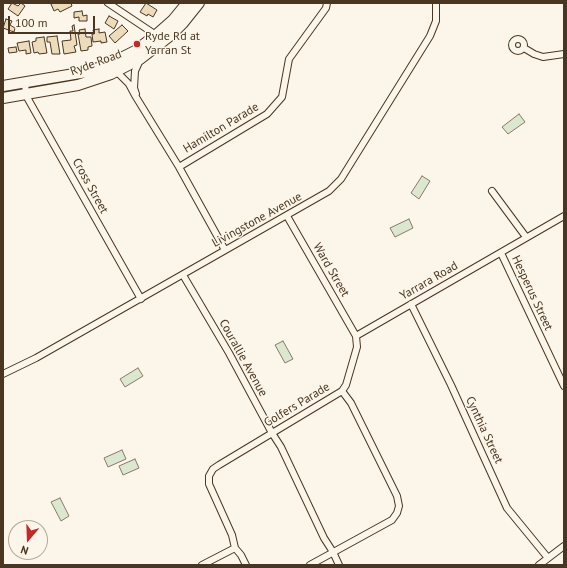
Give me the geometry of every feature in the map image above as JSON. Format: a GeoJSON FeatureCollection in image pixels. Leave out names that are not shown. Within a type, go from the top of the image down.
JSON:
{"type":"FeatureCollection","features":[{"type":"Feature","properties":{"kind":"highway","name":"Ryde Road"},"geometry":{"type":"LineString","coordinates":[[3,86],[66,76],[96,69],[135,51],[173,20],[187,3]]}},
{"type":"Feature","properties":{"kind":"highway","name":"Ryde Road"},"geometry":{"type":"LineString","coordinates":[[3,98],[78,85],[116,71],[140,59],[171,35],[199,3]]}},
{"type":"Feature","properties":{"kind":"street"},"geometry":{"type":"LineString","coordinates":[[108,3],[156,35]]}},
{"type":"Feature","properties":{"kind":"street","name":"Hamilton Parade"},"geometry":{"type":"LineString","coordinates":[[179,167],[267,114],[277,103],[282,97],[289,59],[326,8],[327,3]]}},
{"type":"Feature","properties":{"kind":"street","name":"Livingstone Avenue"},"geometry":{"type":"LineString","coordinates":[[3,374],[36,358],[329,191],[340,179],[430,36],[436,21],[436,3]]}},
{"type":"Feature","properties":{"kind":"street"},"geometry":{"type":"LineString","coordinates":[[524,48],[543,57],[564,54]]}},
{"type":"Feature","properties":{"kind":"street"},"geometry":{"type":"LineString","coordinates":[[136,97],[134,88],[135,71],[140,59]]}},
{"type":"Feature","properties":{"kind":"street"},"geometry":{"type":"LineString","coordinates":[[116,71],[129,84],[179,167],[225,250]]}},
{"type":"Feature","properties":{"kind":"street","name":"Cross Street"},"geometry":{"type":"LineString","coordinates":[[25,83],[26,94],[141,299]]}},
{"type":"Feature","properties":{"kind":"street"},"geometry":{"type":"LineString","coordinates":[[492,191],[526,237]]}},
{"type":"Feature","properties":{"kind":"street","name":"Ward Street"},"geometry":{"type":"LineString","coordinates":[[287,216],[356,336]]}},
{"type":"Feature","properties":{"kind":"street","name":"Yarrara Road"},"geometry":{"type":"LineString","coordinates":[[356,336],[564,216]]}},
{"type":"Feature","properties":{"kind":"street","name":"Hesperus Street"},"geometry":{"type":"LineString","coordinates":[[500,252],[564,386]]}},
{"type":"Feature","properties":{"kind":"street","name":"Courallie Avenue"},"geometry":{"type":"LineString","coordinates":[[183,275],[229,353],[281,447],[324,538],[339,565]]}},
{"type":"Feature","properties":{"kind":"street","name":"Cynthia Street"},"geometry":{"type":"LineString","coordinates":[[411,304],[451,385],[507,508],[548,558]]}},
{"type":"Feature","properties":{"kind":"street"},"geometry":{"type":"LineString","coordinates":[[342,391],[346,385],[357,347],[356,336]]}},
{"type":"Feature","properties":{"kind":"street","name":"Golfers Parade"},"geometry":{"type":"LineString","coordinates":[[246,565],[241,555],[235,548],[232,535],[209,484],[209,476],[219,465],[342,391],[351,403],[358,417],[397,496],[399,506],[397,513],[392,520],[310,565]]}},
{"type":"Feature","properties":{"kind":"street"},"geometry":{"type":"LineString","coordinates":[[539,565],[564,546]]}},
{"type":"Feature","properties":{"kind":"street"},"geometry":{"type":"LineString","coordinates":[[202,565],[235,548]]}},
{"type":"Feature","properties":{"kind":"green space"},"geometry":{"type":"Polygon","coordinates":[[[519,114],[525,122],[508,134],[502,127],[519,114]]]}},
{"type":"Feature","properties":{"kind":"green space"},"geometry":{"type":"Polygon","coordinates":[[[422,176],[430,181],[419,199],[411,193],[422,176]]]}},
{"type":"Feature","properties":{"kind":"green space"},"geometry":{"type":"Polygon","coordinates":[[[409,219],[413,228],[395,237],[390,228],[409,219]]]}},
{"type":"Feature","properties":{"kind":"green space"},"geometry":{"type":"Polygon","coordinates":[[[283,341],[293,359],[285,363],[275,345],[283,341]]]}},
{"type":"Feature","properties":{"kind":"green space"},"geometry":{"type":"Polygon","coordinates":[[[138,368],[143,376],[125,387],[120,379],[138,368]]]}},
{"type":"Feature","properties":{"kind":"green space"},"geometry":{"type":"Polygon","coordinates":[[[122,450],[126,459],[108,467],[104,458],[122,450]]]}},
{"type":"Feature","properties":{"kind":"green space"},"geometry":{"type":"Polygon","coordinates":[[[135,459],[139,468],[123,475],[119,466],[135,459]]]}},
{"type":"Feature","properties":{"kind":"green space"},"geometry":{"type":"Polygon","coordinates":[[[60,498],[69,516],[61,521],[51,502],[60,498]]]}},
{"type":"Feature","properties":{"kind":"building"},"geometry":{"type":"Polygon","coordinates":[[[12,3],[18,6],[21,3],[25,6],[18,16],[8,9],[12,3]]]}},
{"type":"Feature","properties":{"kind":"building"},"geometry":{"type":"Polygon","coordinates":[[[71,3],[72,6],[60,12],[58,9],[54,11],[51,4],[71,3]]]}},
{"type":"Feature","properties":{"kind":"building"},"geometry":{"type":"Polygon","coordinates":[[[146,3],[157,10],[153,17],[148,14],[147,16],[140,12],[146,3]]]}},
{"type":"Feature","properties":{"kind":"building"},"geometry":{"type":"Polygon","coordinates":[[[82,11],[83,16],[87,15],[87,21],[79,21],[79,17],[74,18],[74,12],[82,11]]]}},
{"type":"Feature","properties":{"kind":"building"},"geometry":{"type":"Polygon","coordinates":[[[109,16],[118,21],[114,29],[105,23],[109,16]]]}},
{"type":"Feature","properties":{"kind":"building"},"geometry":{"type":"Polygon","coordinates":[[[6,19],[12,21],[10,25],[15,28],[14,32],[3,28],[6,19]]]}},
{"type":"Feature","properties":{"kind":"building"},"geometry":{"type":"Polygon","coordinates":[[[74,25],[77,45],[74,46],[76,52],[64,54],[62,41],[71,40],[70,31],[73,31],[72,26],[74,25]]]}},
{"type":"Feature","properties":{"kind":"building"},"geometry":{"type":"Polygon","coordinates":[[[122,25],[128,31],[115,43],[109,36],[122,25]]]}},
{"type":"Feature","properties":{"kind":"building"},"geometry":{"type":"Polygon","coordinates":[[[85,29],[86,37],[91,37],[92,46],[88,47],[88,50],[81,51],[78,34],[80,34],[79,30],[85,29]]]}},
{"type":"Feature","properties":{"kind":"building"},"geometry":{"type":"Polygon","coordinates":[[[99,29],[99,33],[105,32],[107,42],[93,42],[93,30],[99,29]]]}},
{"type":"Feature","properties":{"kind":"building"},"geometry":{"type":"Polygon","coordinates":[[[57,36],[60,54],[52,54],[50,42],[47,42],[47,37],[57,36]]]}},
{"type":"Feature","properties":{"kind":"building"},"geometry":{"type":"Polygon","coordinates":[[[44,37],[47,53],[34,53],[32,42],[36,41],[36,38],[44,37]]]}},
{"type":"Feature","properties":{"kind":"building"},"geometry":{"type":"Polygon","coordinates":[[[29,41],[31,53],[26,54],[26,50],[19,51],[17,43],[29,41]]]}},
{"type":"Feature","properties":{"kind":"building"},"geometry":{"type":"Polygon","coordinates":[[[16,47],[17,52],[9,53],[8,48],[16,47]]]}},
{"type":"Feature","properties":{"kind":"place","name":"Ryde Rd at Yarran St"},"geometry":{"type":"Point","coordinates":[137,44]}}]}
